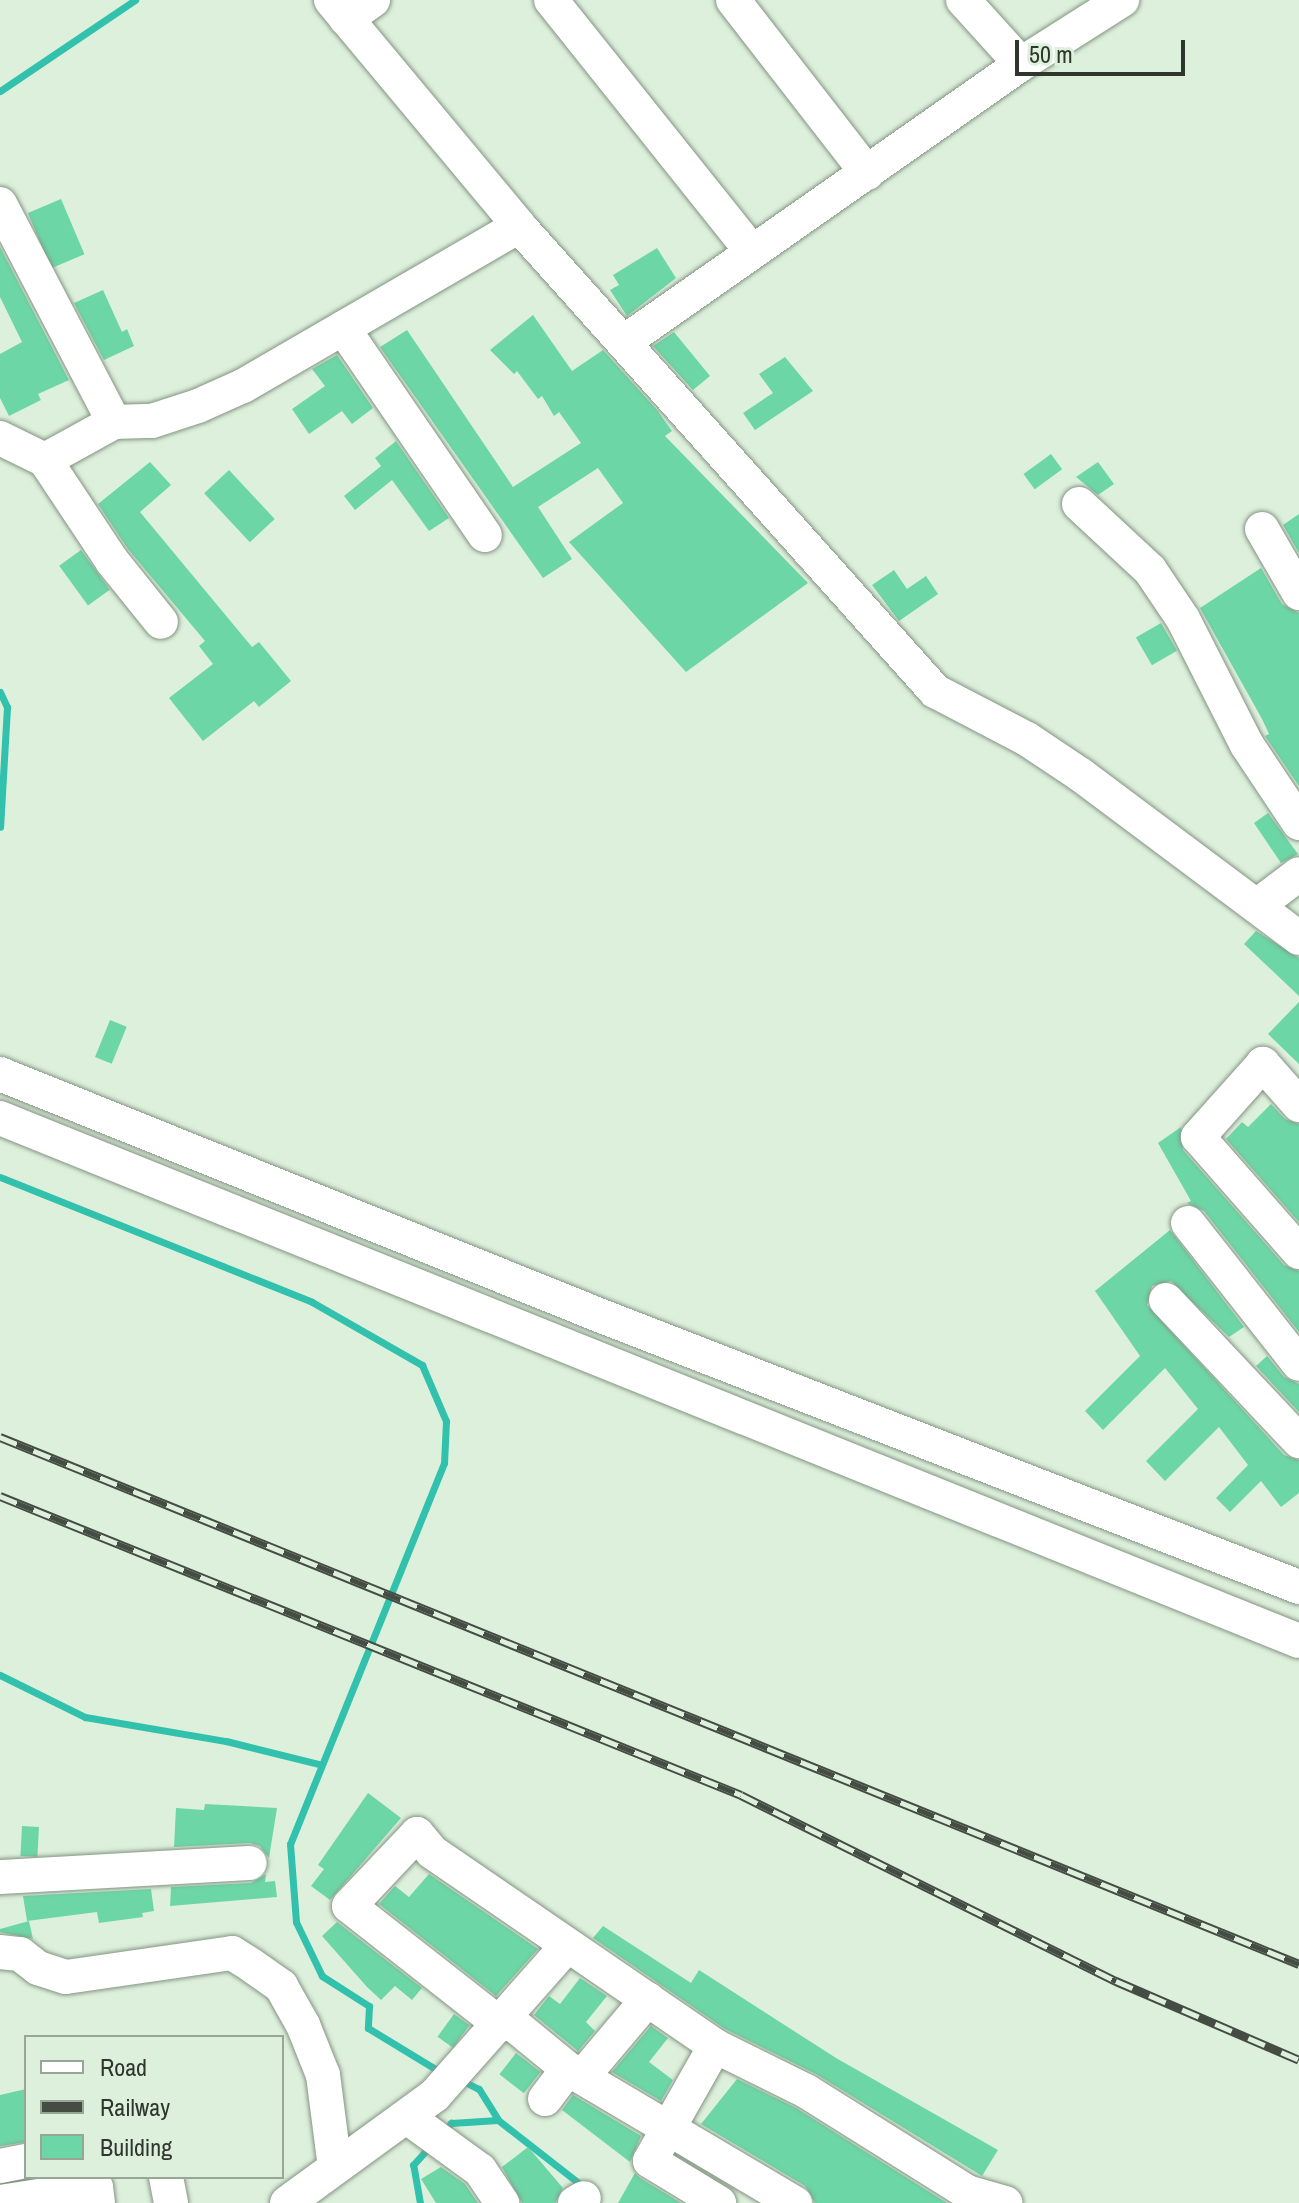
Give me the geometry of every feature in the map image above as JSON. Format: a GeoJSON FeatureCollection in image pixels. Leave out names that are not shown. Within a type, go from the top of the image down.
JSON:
{"type":"FeatureCollection","features":[{"type":"Feature","properties":{"kind":"street"},"geometry":{"type":"LineString","coordinates":[[551,0],[752,252]]}},
{"type":"Feature","properties":{"kind":"street"},"geometry":{"type":"LineString","coordinates":[[733,0],[867,173]]}},
{"type":"Feature","properties":{"kind":"street"},"geometry":{"type":"LineString","coordinates":[[963,0],[1021,64]]}},
{"type":"Feature","properties":{"kind":"street"},"geometry":{"type":"LineString","coordinates":[[624,342],[1021,64],[1122,0]]}},
{"type":"Feature","properties":{"kind":"street"},"geometry":{"type":"LineString","coordinates":[[350,6],[519,226],[935,691],[1041,748],[1299,938]]}},
{"type":"Feature","properties":{"kind":"street"},"geometry":{"type":"LineString","coordinates":[[0,204],[114,422]]}},
{"type":"Feature","properties":{"kind":"street"},"geometry":{"type":"LineString","coordinates":[[45,460],[114,422],[152,421],[198,406],[343,328],[519,226]]}},
{"type":"Feature","properties":{"kind":"street"},"geometry":{"type":"LineString","coordinates":[[343,328],[485,535]]}},
{"type":"Feature","properties":{"kind":"street"},"geometry":{"type":"LineString","coordinates":[[3,433],[45,460],[112,561],[161,622]]}},
{"type":"Feature","properties":{"kind":"street"},"geometry":{"type":"LineString","coordinates":[[1079,504],[1150,570],[1183,619],[1247,745],[1299,823]]}},
{"type":"Feature","properties":{"kind":"street"},"geometry":{"type":"LineString","coordinates":[[1262,529],[1299,593]]}},
{"type":"Feature","properties":{"kind":"street"},"geometry":{"type":"LineString","coordinates":[[1258,905],[1299,874]]}},
{"type":"Feature","properties":{"kind":"street"},"geometry":{"type":"LineString","coordinates":[[1299,1105],[1263,1064],[1198,1137],[1299,1252]]}},
{"type":"Feature","properties":{"kind":"street"},"geometry":{"type":"LineString","coordinates":[[0,1074],[604,1317],[1299,1587]]}},
{"type":"Feature","properties":{"kind":"street"},"geometry":{"type":"LineString","coordinates":[[0,1118],[1299,1641]]}},
{"type":"Feature","properties":{"kind":"street"},"geometry":{"type":"LineString","coordinates":[[1188,1223],[1299,1364]]}},
{"type":"Feature","properties":{"kind":"street"},"geometry":{"type":"LineString","coordinates":[[1166,1300],[1299,1441]]}},
{"type":"Feature","properties":{"kind":"street"},"geometry":{"type":"LineString","coordinates":[[789,2202],[745,2191],[666,2128],[575,2073],[349,1906],[417,1834],[432,1852],[566,1947],[715,2046],[806,2091],[964,2198],[1005,2203]]}},
{"type":"Feature","properties":{"kind":"street"},"geometry":{"type":"LineString","coordinates":[[0,1877],[250,1863]]}},
{"type":"Feature","properties":{"kind":"street"},"geometry":{"type":"LineString","coordinates":[[287,2203],[435,2095],[468,2055],[504,2022],[566,1947]]}},
{"type":"Feature","properties":{"kind":"street"},"geometry":{"type":"LineString","coordinates":[[0,1952],[20,1954],[38,1968],[66,1977],[232,1953],[251,1965],[281,1986],[303,2025],[323,2075],[335,2167]]}},
{"type":"Feature","properties":{"kind":"street"},"geometry":{"type":"LineString","coordinates":[[545,2099],[648,1999]]}},
{"type":"Feature","properties":{"kind":"street"},"geometry":{"type":"LineString","coordinates":[[715,2046],[650,2161],[719,2203]]}},
{"type":"Feature","properties":{"kind":"street"},"geometry":{"type":"LineString","coordinates":[[407,2117],[480,2170],[502,2203]]}},
{"type":"Feature","properties":{"kind":"street"},"geometry":{"type":"LineString","coordinates":[[0,2166],[24,2161]]}},
{"type":"Feature","properties":{"kind":"street"},"geometry":{"type":"LineString","coordinates":[[166,2179],[171,2203]]}},
{"type":"Feature","properties":{"kind":"street"},"geometry":{"type":"LineString","coordinates":[[0,2202],[96,2187],[98,2203]]}},
{"type":"Feature","properties":{"kind":"building"},"geometry":{"type":"Polygon","coordinates":[[[61,199],[84,254],[51,268],[28,213],[61,199]]]}},
{"type":"Feature","properties":{"kind":"building"},"geometry":{"type":"Polygon","coordinates":[[[0,247],[69,380],[38,394],[41,400],[9,416],[0,398],[0,354],[22,342],[0,297],[0,247]]]}},
{"type":"Feature","properties":{"kind":"building"},"geometry":{"type":"Polygon","coordinates":[[[657,248],[676,278],[627,316],[610,290],[619,285],[613,275],[657,248]]]}},
{"type":"Feature","properties":{"kind":"building"},"geometry":{"type":"Polygon","coordinates":[[[103,290],[122,332],[127,329],[134,346],[104,360],[74,303],[103,290]]]}},
{"type":"Feature","properties":{"kind":"building"},"geometry":{"type":"Polygon","coordinates":[[[533,315],[572,371],[603,350],[657,410],[672,431],[665,436],[808,583],[686,672],[569,542],[623,503],[598,468],[538,507],[572,559],[543,578],[380,347],[407,330],[513,487],[581,443],[559,412],[554,416],[542,396],[538,399],[517,371],[514,374],[490,350],[533,315]]]}},
{"type":"Feature","properties":{"kind":"building"},"geometry":{"type":"Polygon","coordinates":[[[674,332],[710,376],[693,390],[653,346],[674,332]]]}},
{"type":"Feature","properties":{"kind":"building"},"geometry":{"type":"Polygon","coordinates":[[[337,355],[373,408],[352,424],[342,411],[309,434],[292,409],[325,386],[312,369],[337,355]]]}},
{"type":"Feature","properties":{"kind":"building"},"geometry":{"type":"Polygon","coordinates":[[[785,357],[813,391],[755,430],[743,413],[773,393],[759,374],[785,357]]]}},
{"type":"Feature","properties":{"kind":"building"},"geometry":{"type":"Polygon","coordinates":[[[396,441],[449,518],[429,531],[392,480],[355,510],[344,496],[381,466],[375,458],[396,441]]]}},
{"type":"Feature","properties":{"kind":"building"},"geometry":{"type":"Polygon","coordinates":[[[1051,454],[1062,469],[1035,489],[1023,474],[1051,454]]]}},
{"type":"Feature","properties":{"kind":"building"},"geometry":{"type":"Polygon","coordinates":[[[150,462],[171,485],[140,512],[252,647],[259,642],[291,681],[259,707],[254,701],[203,741],[169,698],[213,664],[199,646],[205,641],[128,549],[98,504],[150,462]]]}},
{"type":"Feature","properties":{"kind":"building"},"geometry":{"type":"Polygon","coordinates":[[[1098,462],[1114,484],[1098,495],[1076,477],[1098,462]]]}},
{"type":"Feature","properties":{"kind":"building"},"geometry":{"type":"Polygon","coordinates":[[[229,470],[275,519],[250,542],[204,493],[229,470]]]}},
{"type":"Feature","properties":{"kind":"building"},"geometry":{"type":"Polygon","coordinates":[[[1299,514],[1299,553],[1283,525],[1299,514]]]}},
{"type":"Feature","properties":{"kind":"building"},"geometry":{"type":"Polygon","coordinates":[[[81,550],[110,590],[88,606],[59,566],[81,550]]]}},
{"type":"Feature","properties":{"kind":"building"},"geometry":{"type":"Polygon","coordinates":[[[1261,568],[1282,604],[1299,613],[1299,786],[1265,736],[1269,734],[1262,719],[1200,608],[1261,568]]]}},
{"type":"Feature","properties":{"kind":"building"},"geometry":{"type":"Polygon","coordinates":[[[894,570],[907,589],[926,576],[938,594],[899,621],[872,585],[894,570]]]}},
{"type":"Feature","properties":{"kind":"building"},"geometry":{"type":"Polygon","coordinates":[[[1161,623],[1177,651],[1152,665],[1136,638],[1161,623]]]}},
{"type":"Feature","properties":{"kind":"building"},"geometry":{"type":"Polygon","coordinates":[[[1268,813],[1298,854],[1281,863],[1254,823],[1268,813]]]}},
{"type":"Feature","properties":{"kind":"building"},"geometry":{"type":"Polygon","coordinates":[[[1256,931],[1299,958],[1299,996],[1244,944],[1256,931]]]}},
{"type":"Feature","properties":{"kind":"building"},"geometry":{"type":"Polygon","coordinates":[[[1299,1002],[1299,1064],[1268,1034],[1299,1002]]]}},
{"type":"Feature","properties":{"kind":"building"},"geometry":{"type":"Polygon","coordinates":[[[110,1020],[127,1027],[112,1064],[95,1057],[110,1020]]]}},
{"type":"Feature","properties":{"kind":"building"},"geometry":{"type":"Polygon","coordinates":[[[1271,1104],[1285,1119],[1299,1124],[1299,1222],[1226,1139],[1242,1122],[1248,1127],[1271,1104]]]}},
{"type":"Feature","properties":{"kind":"building"},"geometry":{"type":"Polygon","coordinates":[[[1181,1127],[1183,1150],[1284,1265],[1299,1271],[1299,1332],[1204,1211],[1187,1203],[1191,1201],[1158,1143],[1181,1127]]]}},
{"type":"Feature","properties":{"kind":"building"},"geometry":{"type":"Polygon","coordinates":[[[1170,1230],[1244,1327],[1229,1337],[1171,1281],[1152,1286],[1147,1305],[1284,1455],[1299,1460],[1299,1493],[1281,1507],[1261,1481],[1230,1512],[1216,1498],[1248,1465],[1219,1427],[1165,1481],[1146,1461],[1198,1409],[1165,1368],[1103,1430],[1085,1411],[1140,1356],[1095,1291],[1170,1230]]]}},
{"type":"Feature","properties":{"kind":"building"},"geometry":{"type":"Polygon","coordinates":[[[1267,1356],[1284,1377],[1299,1384],[1299,1412],[1256,1366],[1267,1356]]]}},
{"type":"Feature","properties":{"kind":"building"},"geometry":{"type":"Polygon","coordinates":[[[368,1793],[401,1818],[330,1900],[311,1886],[324,1869],[318,1865],[368,1793]]]}},
{"type":"Feature","properties":{"kind":"building"},"geometry":{"type":"Polygon","coordinates":[[[205,1804],[277,1808],[269,1858],[260,1846],[250,1843],[174,1847],[176,1808],[204,1810],[205,1804]]]}},
{"type":"Feature","properties":{"kind":"building"},"geometry":{"type":"Polygon","coordinates":[[[22,1826],[39,1827],[37,1857],[20,1856],[22,1826]]]}},
{"type":"Feature","properties":{"kind":"building"},"geometry":{"type":"Polygon","coordinates":[[[266,1874],[265,1882],[275,1881],[277,1897],[170,1906],[171,1887],[251,1883],[266,1874]]]}},
{"type":"Feature","properties":{"kind":"building"},"geometry":{"type":"Polygon","coordinates":[[[429,1874],[538,1949],[496,1996],[379,1904],[395,1886],[409,1897],[429,1874]]]}},
{"type":"Feature","properties":{"kind":"building"},"geometry":{"type":"Polygon","coordinates":[[[151,1889],[154,1911],[142,1913],[143,1917],[99,1923],[97,1912],[27,1921],[23,1896],[151,1889]]]}},
{"type":"Feature","properties":{"kind":"building"},"geometry":{"type":"Polygon","coordinates":[[[29,1921],[33,1939],[0,1932],[0,1929],[29,1921]]]}},
{"type":"Feature","properties":{"kind":"building"},"geometry":{"type":"Polygon","coordinates":[[[337,1922],[422,1988],[412,2000],[395,1986],[381,2000],[367,1987],[322,1936],[337,1922]]]}},
{"type":"Feature","properties":{"kind":"building"},"geometry":{"type":"Polygon","coordinates":[[[603,1926],[691,1983],[699,1970],[836,2058],[998,2150],[982,2176],[816,2074],[725,2029],[593,1938],[603,1926]]]}},
{"type":"Feature","properties":{"kind":"building"},"geometry":{"type":"Polygon","coordinates":[[[580,1978],[607,1996],[586,2022],[595,2031],[578,2051],[534,2015],[549,1996],[560,2004],[580,1978]]]}},
{"type":"Feature","properties":{"kind":"building"},"geometry":{"type":"Polygon","coordinates":[[[454,2014],[469,2025],[453,2048],[438,2037],[454,2014]]]}},
{"type":"Feature","properties":{"kind":"building"},"geometry":{"type":"Polygon","coordinates":[[[651,2026],[668,2038],[649,2062],[673,2080],[661,2101],[612,2072],[651,2026]]]}},
{"type":"Feature","properties":{"kind":"building"},"geometry":{"type":"Polygon","coordinates":[[[516,2053],[540,2072],[524,2093],[499,2074],[516,2053]]]}},
{"type":"Feature","properties":{"kind":"building"},"geometry":{"type":"Polygon","coordinates":[[[737,2079],[796,2108],[947,2203],[815,2203],[805,2186],[701,2124],[737,2079]]]}},
{"type":"Feature","properties":{"kind":"building"},"geometry":{"type":"Polygon","coordinates":[[[24,2089],[24,2142],[0,2146],[0,2095],[24,2089]]]}},
{"type":"Feature","properties":{"kind":"building"},"geometry":{"type":"Polygon","coordinates":[[[573,2095],[641,2136],[630,2162],[562,2110],[573,2095]]]}},
{"type":"Feature","properties":{"kind":"building"},"geometry":{"type":"Polygon","coordinates":[[[528,2147],[563,2188],[555,2203],[522,2203],[502,2167],[528,2147]]]}},
{"type":"Feature","properties":{"kind":"building"},"geometry":{"type":"Polygon","coordinates":[[[441,2167],[465,2184],[478,2203],[436,2203],[421,2179],[441,2167]]]}},
{"type":"Feature","properties":{"kind":"building"},"geometry":{"type":"Polygon","coordinates":[[[635,2173],[640,2178],[681,2203],[618,2203],[635,2173]]]}},
{"type":"Feature","properties":{"kind":"waterway"},"geometry":{"type":"LineString","coordinates":[[0,91],[135,0]]}},
{"type":"Feature","properties":{"kind":"waterway"},"geometry":{"type":"LineString","coordinates":[[0,692],[7,707],[0,827]]}},
{"type":"Feature","properties":{"kind":"waterway"},"geometry":{"type":"LineString","coordinates":[[0,1177],[312,1302],[422,1365],[446,1421],[444,1463],[290,1844],[296,1922],[322,1976],[369,2006],[368,2028],[442,2073]]}},
{"type":"Feature","properties":{"kind":"waterway"},"geometry":{"type":"LineString","coordinates":[[0,1675],[85,1717],[226,1741],[319,1764]]}},
{"type":"Feature","properties":{"kind":"waterway"},"geometry":{"type":"LineString","coordinates":[[461,2080],[479,2089],[498,2120],[585,2188]]}},
{"type":"Feature","properties":{"kind":"waterway"},"geometry":{"type":"LineString","coordinates":[[444,2131],[451,2123],[498,2120]]}},
{"type":"Feature","properties":{"kind":"waterway"},"geometry":{"type":"LineString","coordinates":[[420,2203],[413,2165],[430,2146]]}},
{"type":"Feature","properties":{"kind":"railway"},"geometry":{"type":"LineString","coordinates":[[0,1437],[1299,1964]]}},
{"type":"Feature","properties":{"kind":"railway"},"geometry":{"type":"LineString","coordinates":[[0,1496],[741,1795],[1116,1981],[1299,2060]]}}]}
